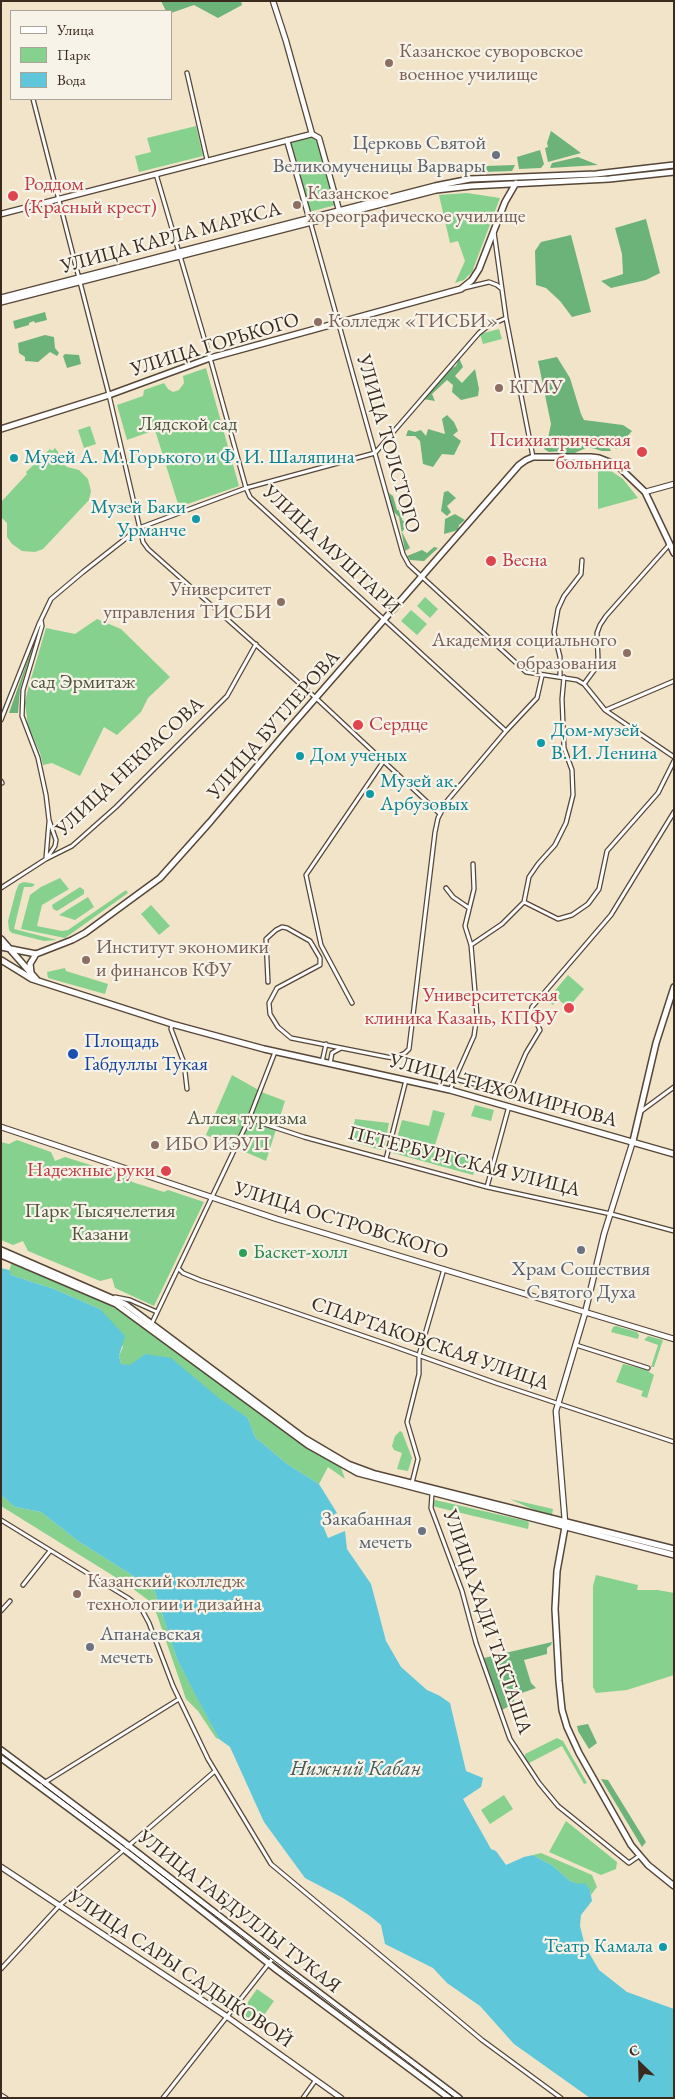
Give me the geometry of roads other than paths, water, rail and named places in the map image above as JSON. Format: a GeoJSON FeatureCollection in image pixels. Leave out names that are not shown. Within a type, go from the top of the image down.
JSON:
{"type":"FeatureCollection","features":[{"type":"Feature","properties":{"kind":"main road","name":"УЛИЦА КАРЛА МАРКСА"},"geometry":{"type":"LineString","coordinates":[[309,220],[339,210],[435,186],[470,180],[596,174],[674,164]]}},
{"type":"Feature","properties":{"kind":"main road","name":"УЛИЦА КАРЛА МАРКСА"},"geometry":{"type":"LineString","coordinates":[[1,298],[436,190],[460,187],[609,180],[674,172]]}},
{"type":"Feature","properties":{"kind":"main road"},"geometry":{"type":"LineString","coordinates":[[461,288],[472,280],[505,202],[516,185],[516,177]]}},
{"type":"Feature","properties":{"kind":"main road","name":"УЛИЦА КАРЛА МАРКСА"},"geometry":{"type":"LineString","coordinates":[[1,302],[79,279]]}},
{"type":"Feature","properties":{"kind":"main road","name":"УЛИЦА ГОРЬКОГО"},"geometry":{"type":"LineString","coordinates":[[2,429],[109,395],[210,358],[338,324],[461,288]]}},
{"type":"Feature","properties":{"kind":"main road"},"geometry":{"type":"LineString","coordinates":[[533,457],[599,458],[617,465],[645,492],[672,542],[674,553]]}},
{"type":"Feature","properties":{"kind":"main road","name":"УЛИЦА БУТЛЕРОВА"},"geometry":{"type":"LineString","coordinates":[[1,948],[36,954],[66,943],[85,933],[160,878],[519,465],[533,457]]}},
{"type":"Feature","properties":{"kind":"main road"},"geometry":{"type":"LineString","coordinates":[[1,939],[36,979]]}},
{"type":"Feature","properties":{"kind":"main road"},"geometry":{"type":"LineString","coordinates":[[36,954],[30,967],[36,979]]}},
{"type":"Feature","properties":{"kind":"main road","name":"УЛИЦА ТИХОМИРНОВА"},"geometry":{"type":"LineString","coordinates":[[1,960],[12,968],[36,979],[172,1024],[276,1052],[450,1090],[674,1154]]}},
{"type":"Feature","properties":{"kind":"main road"},"geometry":{"type":"LineString","coordinates":[[633,1141],[656,1043],[674,987]]}},
{"type":"Feature","properties":{"kind":"main road"},"geometry":{"type":"LineString","coordinates":[[1,1250],[125,1304],[319,1448],[361,1469],[674,1555]]}},
{"type":"Feature","properties":{"kind":"main road"},"geometry":{"type":"LineString","coordinates":[[1,1255],[116,1304],[308,1445],[348,1469],[374,1479],[432,1494],[674,1548]]}},
{"type":"Feature","properties":{"kind":"main road"},"geometry":{"type":"LineString","coordinates":[[565,1525],[557,1571],[556,1609],[562,1710],[569,1732],[579,1753],[639,1856],[674,1886]]}},
{"type":"Feature","properties":{"kind":"main road","name":"УЛИЦА ГАБДУЛЛЫ ТУКАЯ"},"geometry":{"type":"LineString","coordinates":[[1,1750],[44,1782],[269,1963],[449,2098]]}},
{"type":"Feature","properties":{"kind":"main road","name":"УЛИЦА ГАБДУЛЛЫ ТУКАЯ"},"geometry":{"type":"LineString","coordinates":[[1,1758],[127,1848],[459,2098]]}},
{"type":"Feature","properties":{"kind":"street"},"geometry":{"type":"LineString","coordinates":[[273,1],[312,134],[318,138],[339,210]]}},
{"type":"Feature","properties":{"kind":"street"},"geometry":{"type":"LineString","coordinates":[[187,73],[207,160]]}},
{"type":"Feature","properties":{"kind":"street"},"geometry":{"type":"LineString","coordinates":[[33,100],[60,198],[109,395],[139,528],[148,549],[256,644],[440,814]]}},
{"type":"Feature","properties":{"kind":"street"},"geometry":{"type":"LineString","coordinates":[[1,214],[312,134]]}},
{"type":"Feature","properties":{"kind":"street","name":"УЛИЦА ТОЛСТОГО"},"geometry":{"type":"LineString","coordinates":[[287,140],[403,554],[409,565],[526,672],[542,676],[562,677],[584,684]]}},
{"type":"Feature","properties":{"kind":"street","name":"УЛИЦА МУШТАРИ"},"geometry":{"type":"LineString","coordinates":[[156,174],[246,488],[255,503],[506,731]]}},
{"type":"Feature","properties":{"kind":"street"},"geometry":{"type":"LineString","coordinates":[[494,231],[506,318],[533,457]]}},
{"type":"Feature","properties":{"kind":"street"},"geometry":{"type":"LineString","coordinates":[[461,288],[489,282],[502,289]]}},
{"type":"Feature","properties":{"kind":"street"},"geometry":{"type":"LineString","coordinates":[[1,720],[51,599],[139,528],[246,488],[375,453],[479,333],[488,326],[506,318]]}},
{"type":"Feature","properties":{"kind":"street"},"geometry":{"type":"LineString","coordinates":[[645,492],[674,484]]}},
{"type":"Feature","properties":{"kind":"street"},"geometry":{"type":"LineString","coordinates":[[672,542],[600,625],[597,633],[598,658],[595,669],[584,684],[605,710],[674,757]]}},
{"type":"Feature","properties":{"kind":"street"},"geometry":{"type":"LineString","coordinates":[[470,945],[502,924],[524,902],[529,877],[555,844],[566,823],[573,795],[572,770],[564,748],[562,677],[560,657],[554,632],[558,609],[564,596],[582,574],[582,560]]}},
{"type":"Feature","properties":{"kind":"street"},"geometry":{"type":"LineString","coordinates":[[41,620],[42,626],[23,690],[22,716],[38,758],[46,795],[49,820],[46,859]]}},
{"type":"Feature","properties":{"kind":"street","name":"УЛИЦА НЕКРАСОВА"},"geometry":{"type":"LineString","coordinates":[[1,888],[46,859],[72,846],[116,807],[225,698],[256,644]]}},
{"type":"Feature","properties":{"kind":"street"},"geometry":{"type":"LineString","coordinates":[[268,982],[266,939],[282,927],[310,941],[320,958],[320,965],[277,988],[269,1003],[270,1014],[278,1027],[291,1038],[395,1058],[409,1049],[435,832],[440,814],[447,801],[506,731],[537,698],[542,676]]}},
{"type":"Feature","properties":{"kind":"street"},"geometry":{"type":"LineString","coordinates":[[605,710],[674,681]]}},
{"type":"Feature","properties":{"kind":"street"},"geometry":{"type":"LineString","coordinates":[[524,902],[558,919],[572,915],[588,904],[599,889],[607,851],[658,793],[674,761]]}},
{"type":"Feature","properties":{"kind":"street"},"geometry":{"type":"LineString","coordinates":[[352,1003],[321,945],[306,875],[383,762]]}},
{"type":"Feature","properties":{"kind":"street"},"geometry":{"type":"LineString","coordinates":[[455,1079],[504,1092],[510,1090],[526,1053],[540,1030],[531,1011],[532,1007],[611,915],[674,812]]}},
{"type":"Feature","properties":{"kind":"street"},"geometry":{"type":"LineString","coordinates":[[46,859],[56,843],[55,833],[49,820]]}},
{"type":"Feature","properties":{"kind":"street"},"geometry":{"type":"LineString","coordinates":[[450,1090],[474,1036],[477,1015],[470,945],[465,926],[474,889],[473,864]]}},
{"type":"Feature","properties":{"kind":"street"},"geometry":{"type":"LineString","coordinates":[[446,888],[452,897],[469,908]]}},
{"type":"Feature","properties":{"kind":"street"},"geometry":{"type":"LineString","coordinates":[[172,1024],[171,1030],[184,1063],[187,1090]]}},
{"type":"Feature","properties":{"kind":"street"},"geometry":{"type":"LineString","coordinates":[[322,1062],[326,1044]]}},
{"type":"Feature","properties":{"kind":"street"},"geometry":{"type":"LineString","coordinates":[[330,1064],[332,1053],[342,1047]]}},
{"type":"Feature","properties":{"kind":"street"},"geometry":{"type":"LineString","coordinates":[[152,1323],[249,1119],[276,1052]]}},
{"type":"Feature","properties":{"kind":"street"},"geometry":{"type":"LineString","coordinates":[[386,1159],[406,1079]]}},
{"type":"Feature","properties":{"kind":"street"},"geometry":{"type":"LineString","coordinates":[[640,1113],[674,1087]]}},
{"type":"Feature","properties":{"kind":"street"},"geometry":{"type":"LineString","coordinates":[[486,1186],[508,1106]]}},
{"type":"Feature","properties":{"kind":"street","name":"ПЕТЕРБУРГСКАЯ УЛИЦА"},"geometry":{"type":"LineString","coordinates":[[249,1119],[486,1186],[611,1214],[674,1231]]}},
{"type":"Feature","properties":{"kind":"street","name":"УЛИЦА ОСТРОВСКОГО"},"geometry":{"type":"LineString","coordinates":[[1,1128],[212,1198],[674,1339]]}},
{"type":"Feature","properties":{"kind":"street"},"geometry":{"type":"LineString","coordinates":[[565,1525],[556,1419],[558,1404],[633,1141]]}},
{"type":"Feature","properties":{"kind":"street"},"geometry":{"type":"LineString","coordinates":[[412,1484],[418,1459],[407,1422],[419,1374],[420,1355],[444,1268]]}},
{"type":"Feature","properties":{"kind":"street","name":"СПАРТАКОВСКАЯ УЛИЦА"},"geometry":{"type":"LineString","coordinates":[[179,1269],[183,1273],[200,1280],[420,1355],[463,1372],[674,1442]]}},
{"type":"Feature","properties":{"kind":"street"},"geometry":{"type":"LineString","coordinates":[[112,1297],[130,1300],[156,1312]]}},
{"type":"Feature","properties":{"kind":"street"},"geometry":{"type":"LineString","coordinates":[[575,1344],[648,1368]]}},
{"type":"Feature","properties":{"kind":"street","name":"УЛИЦА ХАДИ ТАКТАША"},"geometry":{"type":"LineString","coordinates":[[432,1494],[431,1508],[462,1591],[476,1643],[510,1739],[539,1783],[558,1806],[629,1863],[639,1856]]}},
{"type":"Feature","properties":{"kind":"street"},"geometry":{"type":"LineString","coordinates":[[1,1520],[128,1598],[141,1608],[150,1623],[180,1699],[215,1771],[271,1864],[482,2040],[561,2098]]}},
{"type":"Feature","properties":{"kind":"street"},"geometry":{"type":"LineString","coordinates":[[23,1585],[50,1551]]}},
{"type":"Feature","properties":{"kind":"street"},"geometry":{"type":"LineString","coordinates":[[1,1611],[10,1601]]}},
{"type":"Feature","properties":{"kind":"street"},"geometry":{"type":"LineString","coordinates":[[39,1786],[180,1699]]}},
{"type":"Feature","properties":{"kind":"street"},"geometry":{"type":"LineString","coordinates":[[1,1969],[60,1905],[215,1771]]}},
{"type":"Feature","properties":{"kind":"street","name":"УЛИЦА САРЫ САДЫКОВОЙ"},"geometry":{"type":"LineString","coordinates":[[1,1868],[60,1905],[226,2016],[341,2098]]}},
{"type":"Feature","properties":{"kind":"street"},"geometry":{"type":"LineString","coordinates":[[163,2098],[273,1958]]}},
{"type":"Feature","properties":{"kind":"street"},"geometry":{"type":"LineString","coordinates":[[302,2098],[316,2081]]}},
{"type":"Feature","properties":{"kind":"street"},"geometry":{"type":"LineString","coordinates":[[1,2095],[6,2098]]}},
{"type":"Feature","properties":{"kind":"water","name":"Нижний Кабан"},"geometry":{"type":"Polygon","coordinates":[[[1,1268],[9,1270],[11,1275],[54,1289],[100,1309],[125,1336],[119,1356],[121,1364],[130,1365],[145,1354],[171,1358],[220,1399],[248,1418],[255,1437],[287,1464],[319,1484],[337,1513],[321,1521],[328,1538],[345,1531],[347,1549],[371,1584],[386,1641],[401,1667],[427,1690],[450,1703],[466,1771],[483,1778],[481,1787],[463,1799],[491,1849],[496,1851],[506,1865],[533,1855],[553,1866],[570,1881],[578,1884],[585,1883],[590,1890],[592,1901],[581,1915],[580,1926],[585,1946],[599,1970],[627,1992],[674,2009],[674,2098],[590,2098],[514,2044],[480,2006],[447,1983],[433,1968],[385,1944],[381,1925],[370,1916],[343,1898],[305,1878],[264,1822],[230,1747],[219,1739],[196,1696],[177,1659],[154,1589],[78,1541],[41,1512],[15,1507],[1,1495],[1,1268]]]}},
{"type":"Feature","properties":{"kind":"tram line"},"geometry":{"type":"LineString","coordinates":[[1,1753],[455,2098]]}},
{"type":"Feature","properties":{"kind":"place","name":"Казанское суворовское военное училище"},"geometry":{"type":"Point","coordinates":[389,63]}},
{"type":"Feature","properties":{"kind":"place","name":"Церковь Святой Великомученицы Варвары"},"geometry":{"type":"Point","coordinates":[496,155]}},
{"type":"Feature","properties":{"kind":"place","name":"Роддом (Красный крест)"},"geometry":{"type":"Point","coordinates":[13,196]}},
{"type":"Feature","properties":{"kind":"place","name":"Казанское хореографическое училище"},"geometry":{"type":"Point","coordinates":[297,205]}},
{"type":"Feature","properties":{"kind":"place","name":"Колледж «ТИСБИ»"},"geometry":{"type":"Point","coordinates":[318,322]}},
{"type":"Feature","properties":{"kind":"place","name":"КГМУ"},"geometry":{"type":"Point","coordinates":[499,388]}},
{"type":"Feature","properties":{"kind":"place","name":"Психиатрическая больница"},"geometry":{"type":"Point","coordinates":[642,452]}},
{"type":"Feature","properties":{"kind":"place","name":"Музей А. М. Горького и Ф. И. Шаляпина"},"geometry":{"type":"Point","coordinates":[14,458]}},
{"type":"Feature","properties":{"kind":"place","name":"Музей Баки Урманче"},"geometry":{"type":"Point","coordinates":[196,519]}},
{"type":"Feature","properties":{"kind":"place","name":"Весна"},"geometry":{"type":"Point","coordinates":[491,561]}},
{"type":"Feature","properties":{"kind":"place","name":"Университет управления ТИСБИ"},"geometry":{"type":"Point","coordinates":[281,602]}},
{"type":"Feature","properties":{"kind":"place","name":"Академия социального образования"},"geometry":{"type":"Point","coordinates":[627,653]}},
{"type":"Feature","properties":{"kind":"place","name":"Сердце"},"geometry":{"type":"Point","coordinates":[358,725]}},
{"type":"Feature","properties":{"kind":"place","name":"Дом-музей В. И. Ленина"},"geometry":{"type":"Point","coordinates":[541,743]}},
{"type":"Feature","properties":{"kind":"place","name":"Дом ученых"},"geometry":{"type":"Point","coordinates":[300,756]}},
{"type":"Feature","properties":{"kind":"place","name":"Музей ак. Арбузовых"},"geometry":{"type":"Point","coordinates":[370,794]}},
{"type":"Feature","properties":{"kind":"place","name":"Институт экономики и финансов КФУ"},"geometry":{"type":"Point","coordinates":[86,960]}},
{"type":"Feature","properties":{"kind":"place","name":"Университетская клиника Казань, КПФУ"},"geometry":{"type":"Point","coordinates":[569,1008]}},
{"type":"Feature","properties":{"kind":"place","name":"Площадь Габдуллы Тукая"},"geometry":{"type":"Point","coordinates":[73,1054]}},
{"type":"Feature","properties":{"kind":"place","name":"ИБО ИЭУП"},"geometry":{"type":"Point","coordinates":[155,1145]}},
{"type":"Feature","properties":{"kind":"place","name":"Надежные руки"},"geometry":{"type":"Point","coordinates":[166,1171]}},
{"type":"Feature","properties":{"kind":"place","name":"Храм Сошествия Святого Духа"},"geometry":{"type":"Point","coordinates":[581,1250]}},
{"type":"Feature","properties":{"kind":"place","name":"Баскет-холл"},"geometry":{"type":"Point","coordinates":[243,1253]}},
{"type":"Feature","properties":{"kind":"place","name":"Закабанная мечеть"},"geometry":{"type":"Point","coordinates":[422,1531]}},
{"type":"Feature","properties":{"kind":"place","name":"Казанский колледж технологии и дизайна"},"geometry":{"type":"Point","coordinates":[77,1594]}},
{"type":"Feature","properties":{"kind":"place","name":"Апанаевская мечеть"},"geometry":{"type":"Point","coordinates":[90,1647]}},
{"type":"Feature","properties":{"kind":"place","name":"Театр Камала"},"geometry":{"type":"Point","coordinates":[663,1947]}},
{"type":"Feature","properties":{"kind":"park label","name":"Лядской сад"},"geometry":{"type":"Point","coordinates":[188,425]}},
{"type":"Feature","properties":{"kind":"park label","name":"сад Эрмитаж"},"geometry":{"type":"Point","coordinates":[83,683]}},
{"type":"Feature","properties":{"kind":"park label","name":"Аллея туризма"},"geometry":{"type":"Point","coordinates":[247,1119]}},
{"type":"Feature","properties":{"kind":"park label","name":"Парк Тысячелетия Казани"},"geometry":{"type":"Point","coordinates":[100,1224]}}]}
